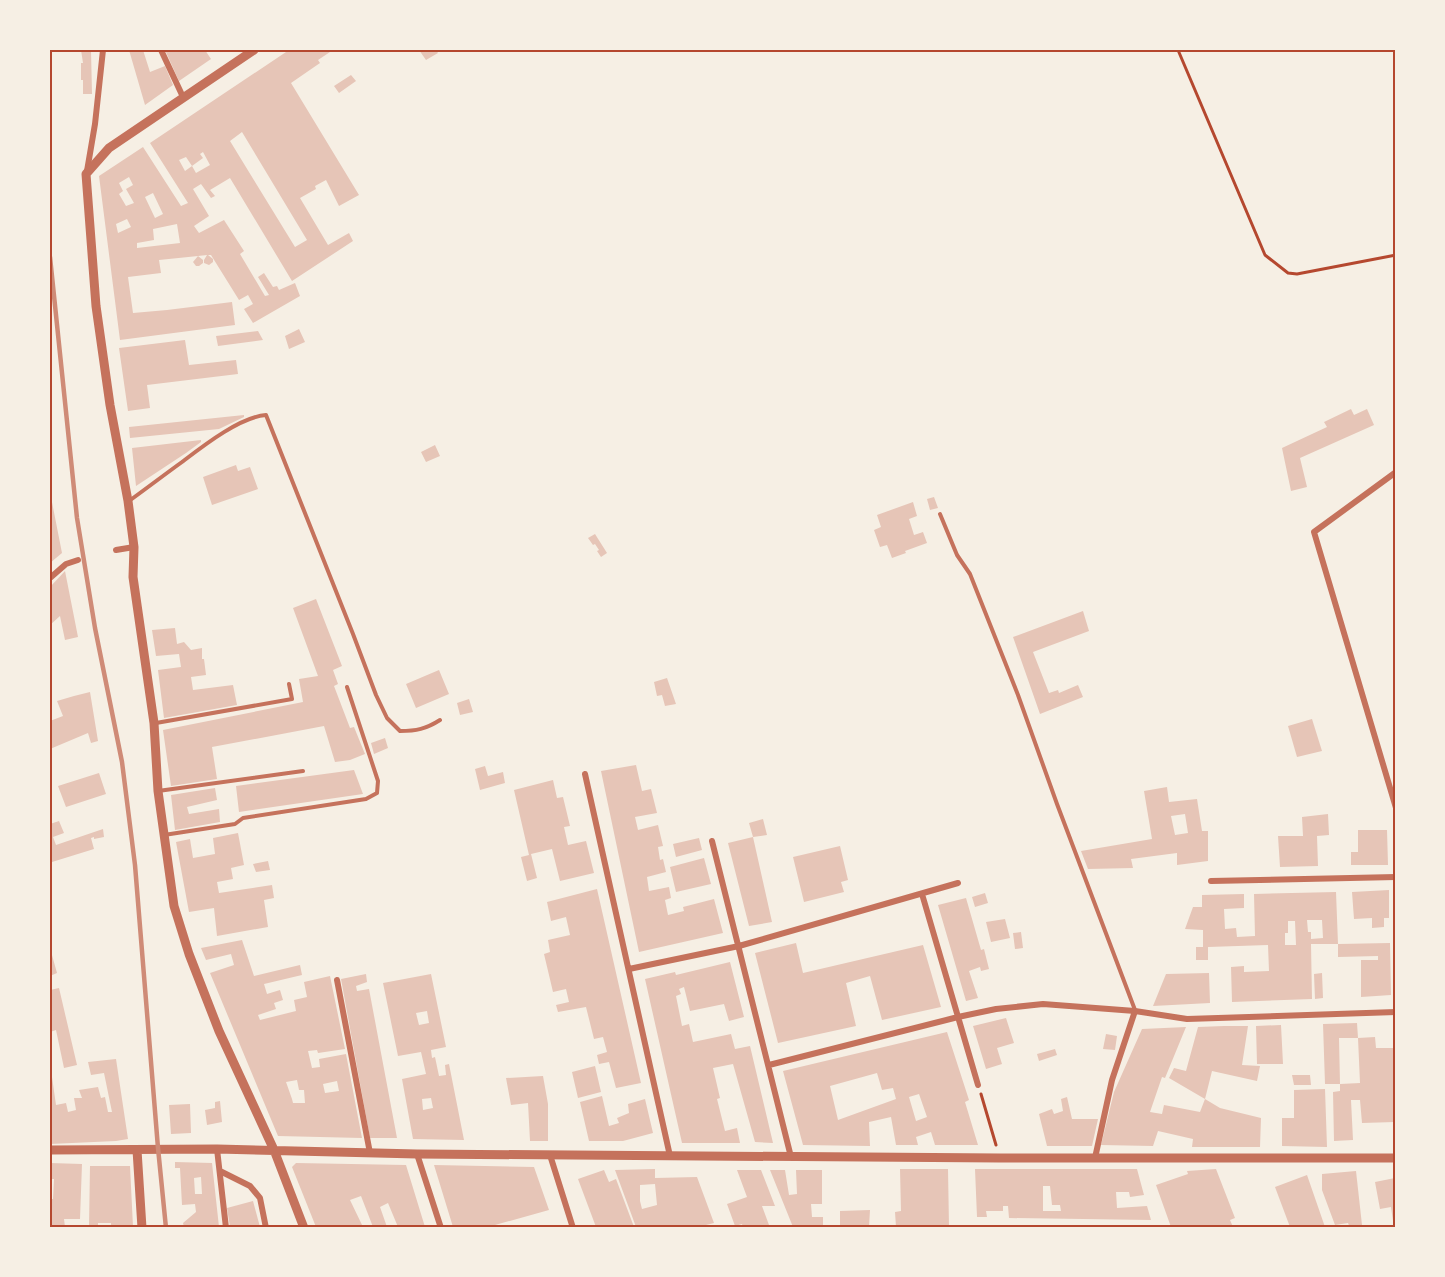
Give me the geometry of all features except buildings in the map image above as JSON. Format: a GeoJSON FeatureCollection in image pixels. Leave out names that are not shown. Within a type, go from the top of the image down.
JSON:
{"type":"FeatureCollection","features":[{"type":"Feature","properties":{"kind":"street"},"geometry":{"type":"LineString","coordinates":[[103,50],[95,124],[86,174],[96,306],[134,547],[133,577],[153,723],[163,835],[174,906],[189,954],[219,1031],[274,1150],[304,1227]]}},
{"type":"Feature","properties":{"kind":"street"},"geometry":{"type":"LineString","coordinates":[[161,50],[183,97]]}},
{"type":"Feature","properties":{"kind":"street"},"geometry":{"type":"LineString","coordinates":[[86,174],[109,148],[254,50]]}},
{"type":"Feature","properties":{"kind":"street"},"geometry":{"type":"LineString","coordinates":[[1395,472],[1314,532],[1395,808]]}},
{"type":"Feature","properties":{"kind":"street"},"geometry":{"type":"LineString","coordinates":[[116,550],[134,547]]}},
{"type":"Feature","properties":{"kind":"street"},"geometry":{"type":"LineString","coordinates":[[50,578],[66,564],[78,560]]}},
{"type":"Feature","properties":{"kind":"street"},"geometry":{"type":"LineString","coordinates":[[585,774],[670,1156]]}},
{"type":"Feature","properties":{"kind":"street"},"geometry":{"type":"LineString","coordinates":[[712,841],[792,1157]]}},
{"type":"Feature","properties":{"kind":"street"},"geometry":{"type":"LineString","coordinates":[[1211,881],[1395,878]]}},
{"type":"Feature","properties":{"kind":"street"},"geometry":{"type":"LineString","coordinates":[[629,969],[739,946],[958,884]]}},
{"type":"Feature","properties":{"kind":"street"},"geometry":{"type":"LineString","coordinates":[[922,894],[978,1085]]}},
{"type":"Feature","properties":{"kind":"street"},"geometry":{"type":"LineString","coordinates":[[337,980],[370,1153]]}},
{"type":"Feature","properties":{"kind":"street"},"geometry":{"type":"LineString","coordinates":[[769,1065],[958,1017],[996,1009],[1044,1004],[1135,1011],[1187,1019],[1395,1012]]}},
{"type":"Feature","properties":{"kind":"street"},"geometry":{"type":"LineString","coordinates":[[1095,1158],[1112,1080],[1135,1011]]}},
{"type":"Feature","properties":{"kind":"street"},"geometry":{"type":"LineString","coordinates":[[217,1149],[226,1227]]}},
{"type":"Feature","properties":{"kind":"street"},"geometry":{"type":"LineString","coordinates":[[50,1150],[217,1149],[417,1154],[792,1157],[1395,1158]]}},
{"type":"Feature","properties":{"kind":"street"},"geometry":{"type":"LineString","coordinates":[[137,1150],[142,1227]]}},
{"type":"Feature","properties":{"kind":"street"},"geometry":{"type":"LineString","coordinates":[[417,1154],[441,1227]]}},
{"type":"Feature","properties":{"kind":"street"},"geometry":{"type":"LineString","coordinates":[[550,1155],[573,1227]]}},
{"type":"Feature","properties":{"kind":"street"},"geometry":{"type":"LineString","coordinates":[[220,1171],[250,1186],[260,1198],[266,1227]]}},
{"type":"Feature","properties":{"kind":"lane"},"geometry":{"type":"LineString","coordinates":[[128,501],[214,439],[232,428],[266,415],[376,695],[387,717],[400,731],[416,731],[440,720]]}},
{"type":"Feature","properties":{"kind":"lane"},"geometry":{"type":"LineString","coordinates":[[940,514],[957,555],[970,574],[1018,695],[1135,1011]]}},
{"type":"Feature","properties":{"kind":"lane"},"geometry":{"type":"LineString","coordinates":[[153,723],[292,699],[289,684]]}},
{"type":"Feature","properties":{"kind":"lane"},"geometry":{"type":"LineString","coordinates":[[163,835],[235,824],[243,818],[366,799],[377,793],[378,781],[347,687]]}},
{"type":"Feature","properties":{"kind":"lane"},"geometry":{"type":"LineString","coordinates":[[158,791],[303,771]]}},
{"type":"Feature","properties":{"kind":"path"},"geometry":{"type":"LineString","coordinates":[[1178,50],[1265,255],[1288,273],[1297,274],[1395,255]]}},
{"type":"Feature","properties":{"kind":"path"},"geometry":{"type":"LineString","coordinates":[[978,1085],[1000,1158]]}},
{"type":"Feature","properties":{"kind":"railway"},"geometry":{"type":"LineString","coordinates":[[50,257],[77,518],[95,628],[122,762],[135,865],[166,1228]]}}]}
